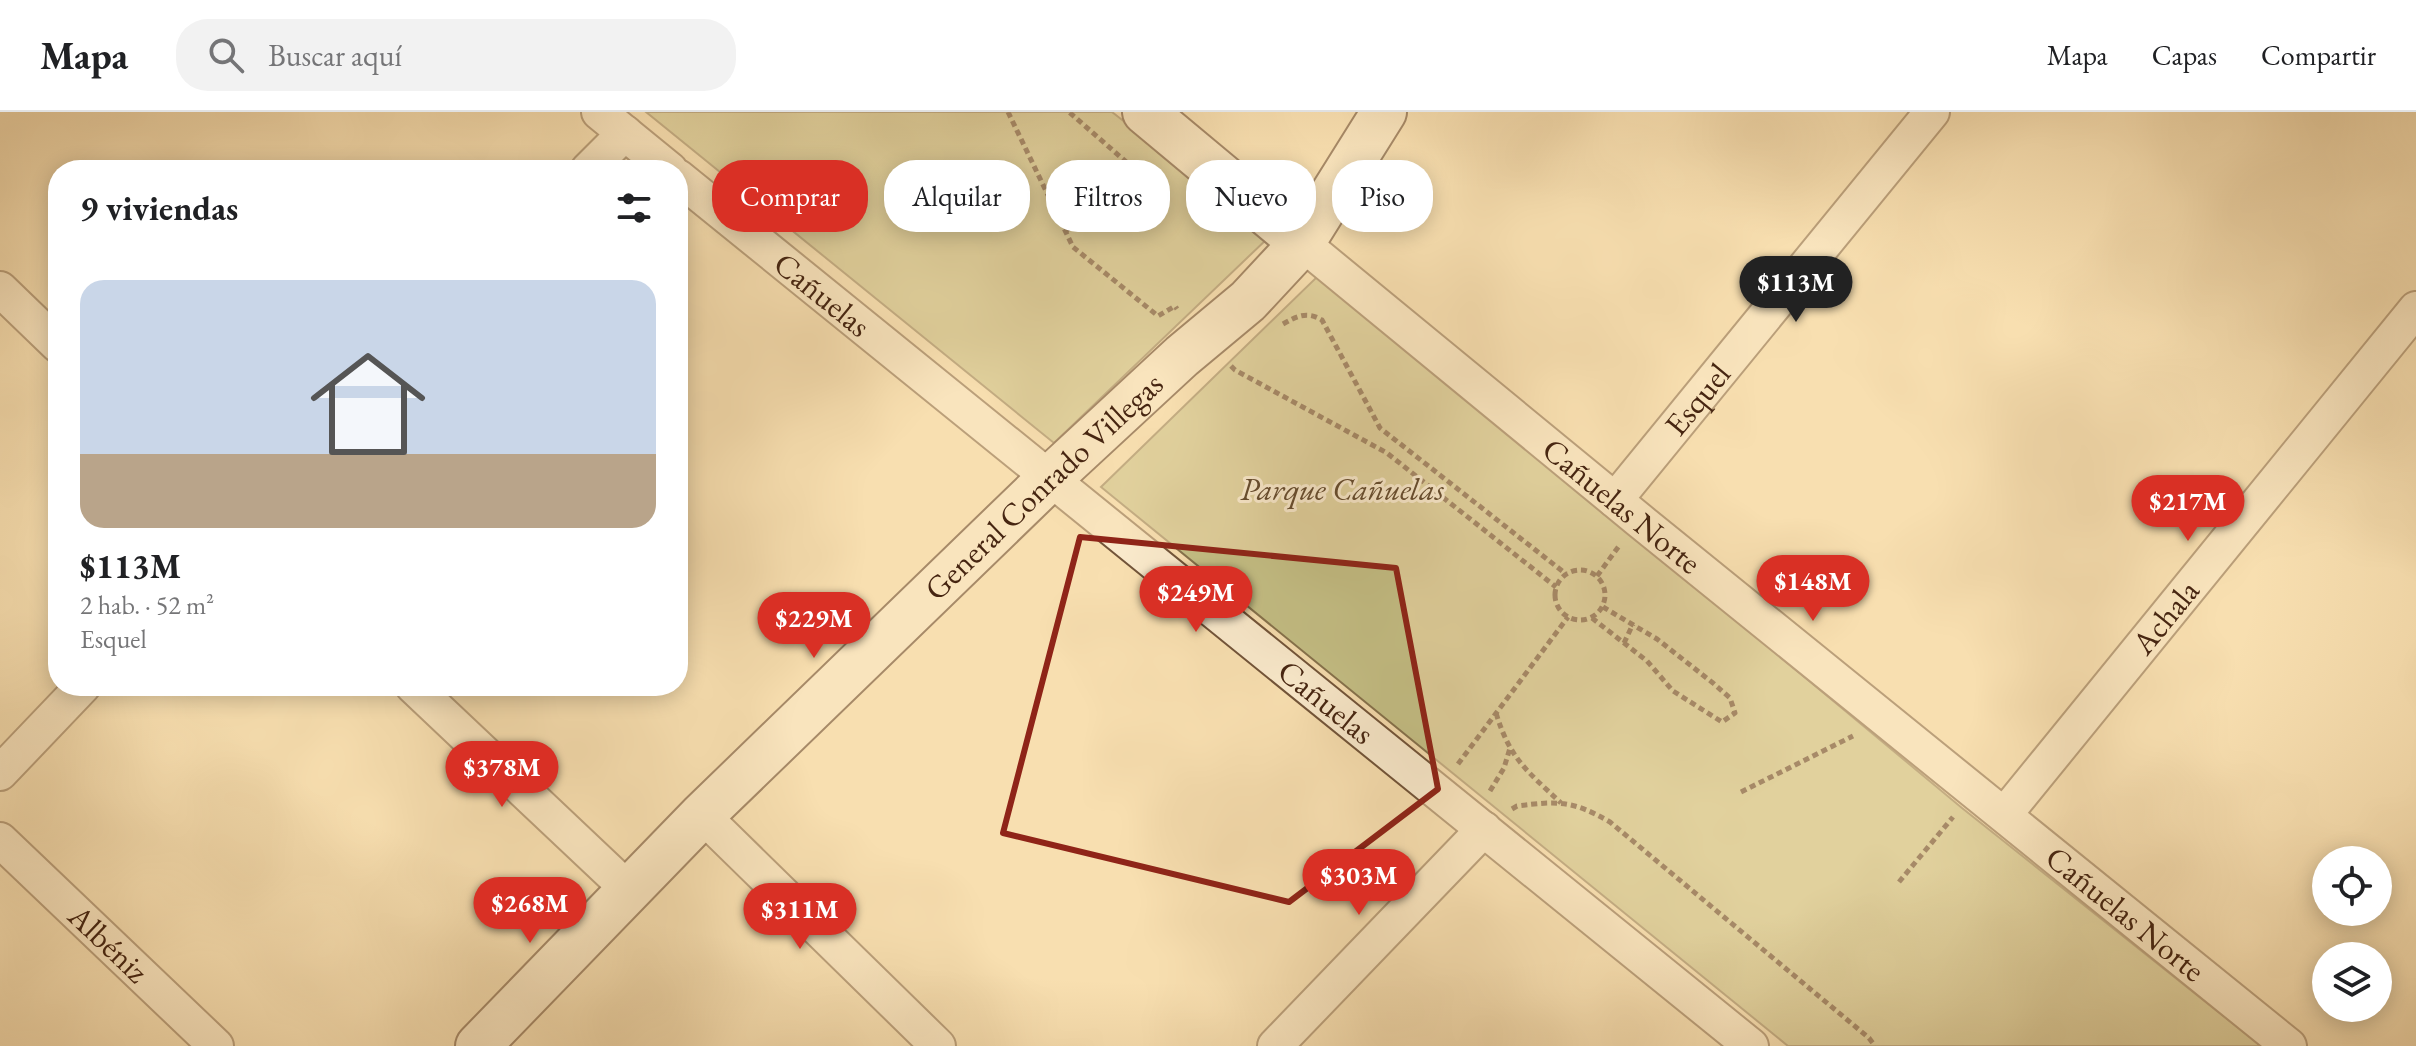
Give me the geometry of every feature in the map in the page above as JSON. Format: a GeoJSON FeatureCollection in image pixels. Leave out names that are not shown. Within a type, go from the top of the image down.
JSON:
{"type":"FeatureCollection","features":[{"type":"Feature","properties":{"kind":"street","name":"Cañuelas Norte"},"geometry":{"type":"LineString","coordinates":[[1145,112],[1615,500],[2289,1046]]}},
{"type":"Feature","properties":{"kind":"street","name":"General Conrado Villegas"},"geometry":{"type":"LineString","coordinates":[[478,1046],[702,815],[1048,480],[1248,301],[1302,243],[1384,112]]}},
{"type":"Feature","properties":{"kind":"street","name":"Esquel"},"geometry":{"type":"LineString","coordinates":[[1615,500],[1932,112]]}},
{"type":"Feature","properties":{"kind":"street"},"geometry":{"type":"LineString","coordinates":[[593,160],[612,122],[658,160]]}},
{"type":"Feature","properties":{"kind":"street","name":"Cañuelas"},"geometry":{"type":"LineString","coordinates":[[688,185],[1048,480],[1438,790],[1751,1046]]}},
{"type":"Feature","properties":{"kind":"street"},"geometry":{"type":"LineString","coordinates":[[0,289],[48,335]]}},
{"type":"Feature","properties":{"kind":"street","name":"Achala"},"geometry":{"type":"LineString","coordinates":[[2005,814],[2416,309]]}},
{"type":"Feature","properties":{"kind":"street"},"geometry":{"type":"LineString","coordinates":[[0,773],[73,696]]}},
{"type":"Feature","properties":{"kind":"street"},"geometry":{"type":"LineString","coordinates":[[424,696],[630,891]]}},
{"type":"Feature","properties":{"kind":"street"},"geometry":{"type":"LineString","coordinates":[[702,815],[938,1046]]}},
{"type":"Feature","properties":{"kind":"street"},"geometry":{"type":"LineString","coordinates":[[1275,1046],[1479,824]]}},
{"type":"Feature","properties":{"kind":"street","name":"Albéniz"},"geometry":{"type":"LineString","coordinates":[[0,840],[216,1046]]}},
{"type":"Feature","properties":{"kind":"path"},"geometry":{"type":"LineString","coordinates":[[1008,112],[1046,192]]}},
{"type":"Feature","properties":{"kind":"path"},"geometry":{"type":"LineString","coordinates":[[1069,112],[1124,160]]}},
{"type":"Feature","properties":{"kind":"path"},"geometry":{"type":"LineString","coordinates":[[1065,232],[1073,247],[1158,316],[1175,306],[1235,370],[1387,453],[1556,587]]}},
{"type":"Feature","properties":{"kind":"path"},"geometry":{"type":"LineString","coordinates":[[1274,329],[1300,315],[1313,314],[1322,320],[1380,428],[1566,574]]}},
{"type":"Feature","properties":{"kind":"path"},"geometry":{"type":"LineString","coordinates":[[1387,453],[1396,441]]}},
{"type":"Feature","properties":{"kind":"path"},"geometry":{"type":"LineString","coordinates":[[1582,569],[1597,576],[1606,590],[1603,607],[1592,618],[1576,620],[1561,612],[1556,605],[1556,587],[1566,574],[1582,569]]}},
{"type":"Feature","properties":{"kind":"path"},"geometry":{"type":"LineString","coordinates":[[1592,618],[1647,661],[1673,691],[1722,722],[1735,713],[1730,698],[1713,683],[1657,639],[1603,607]]}},
{"type":"Feature","properties":{"kind":"path"},"geometry":{"type":"LineString","coordinates":[[1438,790],[1568,617]]}},
{"type":"Feature","properties":{"kind":"path"},"geometry":{"type":"LineString","coordinates":[[1624,643],[1633,624]]}},
{"type":"Feature","properties":{"kind":"path"},"geometry":{"type":"LineString","coordinates":[[1496,713],[1504,738],[1522,768],[1562,803]]}},
{"type":"Feature","properties":{"kind":"path"},"geometry":{"type":"LineString","coordinates":[[1842,725],[1863,744]]}},
{"type":"Feature","properties":{"kind":"path"},"geometry":{"type":"LineString","coordinates":[[1741,792],[1854,735]]}},
{"type":"Feature","properties":{"kind":"path"},"geometry":{"type":"LineString","coordinates":[[1479,824],[1510,748]]}},
{"type":"Feature","properties":{"kind":"path"},"geometry":{"type":"LineString","coordinates":[[1479,824],[1517,806],[1554,802],[1585,807],[1610,822],[1875,1046]]}},
{"type":"Feature","properties":{"kind":"path"},"geometry":{"type":"LineString","coordinates":[[1899,882],[1957,811]]}},
{"type":"Feature","properties":{"kind":"highlighted area"},"geometry":{"type":"Polygon","coordinates":[[[1080,537],[1396,568],[1438,789],[1289,902],[1003,833],[1080,537]]]}},
{"type":"Feature","properties":{"kind":"green space"},"geometry":{"type":"Polygon","coordinates":[[[646,112],[1112,112],[1186,170],[1186,232],[1265,232],[1270,236],[1054,443],[794,232],[868,232],[868,160],[712,160],[712,166],[646,112]]]}},
{"type":"Feature","properties":{"kind":"green space","name":"Parque Cañuelas"},"geometry":{"type":"Polygon","coordinates":[[[1320,274],[1962,808],[2261,1046],[1788,1046],[1101,487],[1320,274]]]}}]}
